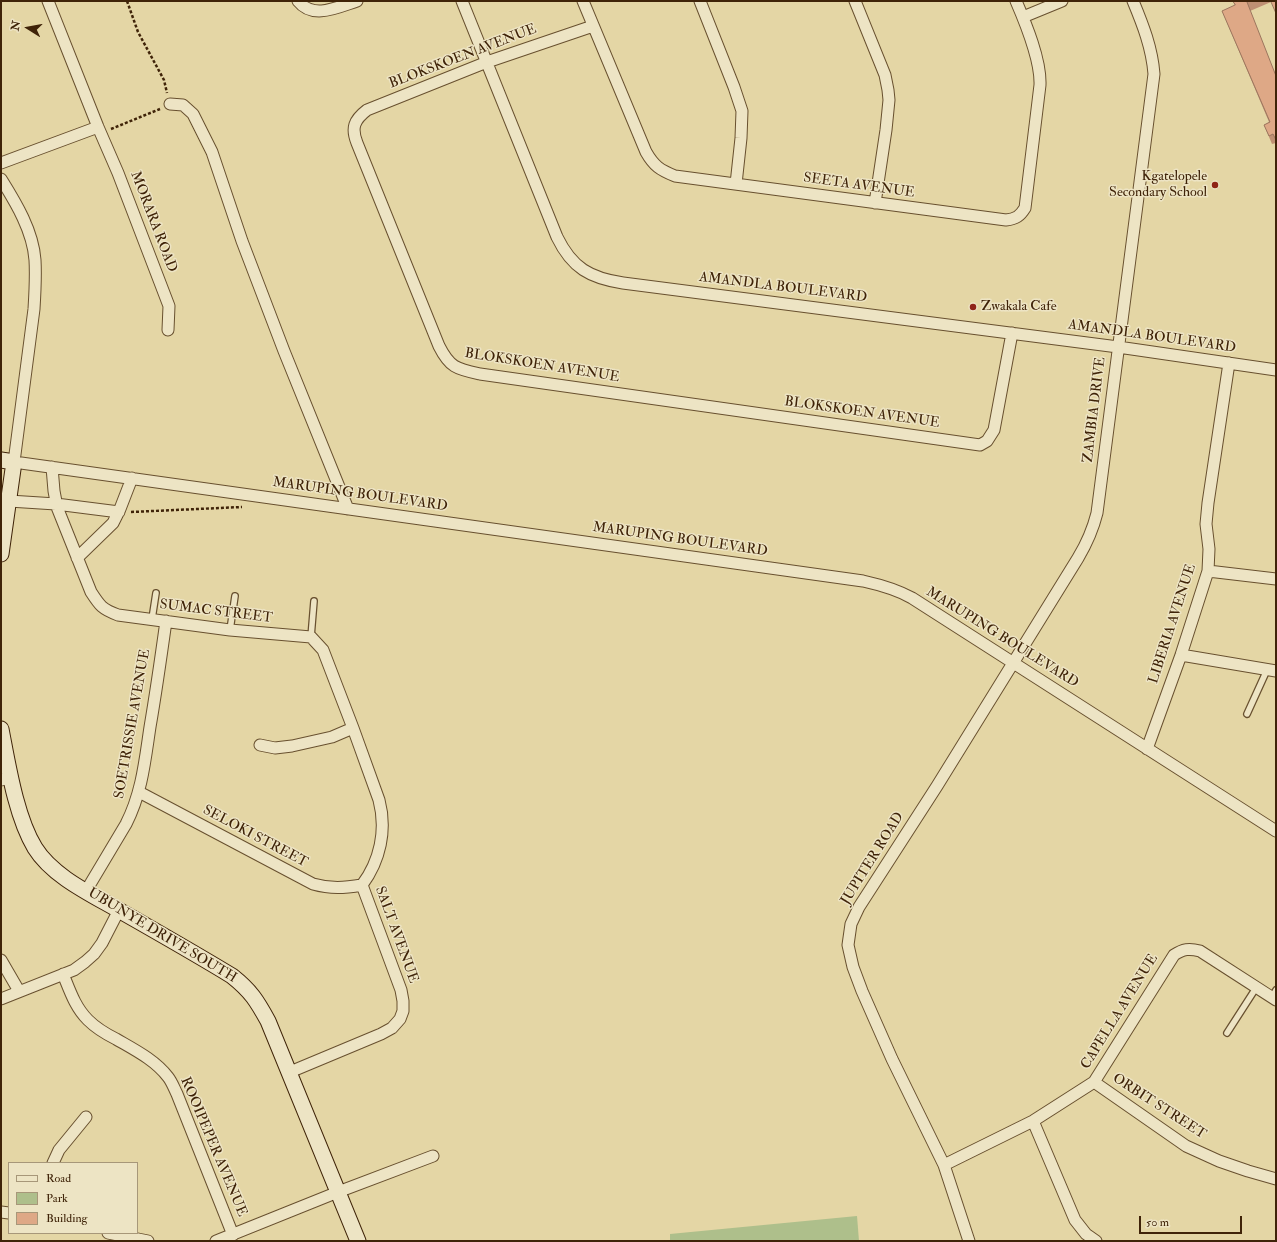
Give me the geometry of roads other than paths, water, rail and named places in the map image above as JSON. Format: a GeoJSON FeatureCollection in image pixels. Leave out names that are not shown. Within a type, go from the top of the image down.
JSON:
{"type":"FeatureCollection","features":[{"type":"Feature","properties":{"kind":"street","name":"MORARA ROAD"},"geometry":{"type":"LineString","coordinates":[[48,1],[118,173],[169,306],[168,330]]}},
{"type":"Feature","properties":{"kind":"street"},"geometry":{"type":"LineString","coordinates":[[298,1],[310,10],[318,12],[327,11],[357,1]]}},
{"type":"Feature","properties":{"kind":"street","name":"AMANDLA BOULEVARD"},"geometry":{"type":"LineString","coordinates":[[462,1],[562,248],[579,267],[588,273],[623,283],[1118,347],[1276,370]]}},
{"type":"Feature","properties":{"kind":"street","name":"SEETA AVENUE"},"geometry":{"type":"LineString","coordinates":[[583,1],[646,152],[654,165],[660,170],[675,176],[1000,220],[1012,220],[1017,218],[1025,208],[1041,76],[1037,59],[1016,1]]}},
{"type":"Feature","properties":{"kind":"street"},"geometry":{"type":"LineString","coordinates":[[700,1],[742,111],[741,138],[736,184]]}},
{"type":"Feature","properties":{"kind":"street"},"geometry":{"type":"LineString","coordinates":[[855,1],[885,75],[888,90],[889,106],[875,203]]}},
{"type":"Feature","properties":{"kind":"street"},"geometry":{"type":"LineString","coordinates":[[1023,17],[1062,1]]}},
{"type":"Feature","properties":{"kind":"street","name":"ZAMBIA DRIVE"},"geometry":{"type":"LineString","coordinates":[[1014,663],[1078,558],[1092,532],[1097,513],[1154,74],[1148,39],[1133,1]]}},
{"type":"Feature","properties":{"kind":"street","name":"BLOKSKOEN AVENUE"},"geometry":{"type":"LineString","coordinates":[[593,26],[487,62],[367,110],[356,122],[354,129],[356,143],[439,346],[448,362],[453,366],[480,374],[980,445],[987,442],[994,430],[1012,333]]}},
{"type":"Feature","properties":{"kind":"street"},"geometry":{"type":"LineString","coordinates":[[170,104],[183,106],[193,114],[212,152],[242,241],[284,351],[348,509]]}},
{"type":"Feature","properties":{"kind":"street"},"geometry":{"type":"LineString","coordinates":[[1,163],[100,130]]}},
{"type":"Feature","properties":{"kind":"street"},"geometry":{"type":"LineString","coordinates":[[1,179],[24,220],[31,240],[35,259],[36,284],[34,309],[8,461],[1,554]]}},
{"type":"Feature","properties":{"kind":"street","name":"LIBERIA AVENUE"},"geometry":{"type":"LineString","coordinates":[[1147,749],[1208,571],[1209,548],[1206,524],[1208,503],[1229,363]]}},
{"type":"Feature","properties":{"kind":"street","name":"MARUPING BOULEVARD"},"geometry":{"type":"LineString","coordinates":[[8,461],[863,581],[882,585],[902,592],[1276,831]]}},
{"type":"Feature","properties":{"kind":"street","name":"SUMAC STREET"},"geometry":{"type":"LineString","coordinates":[[52,467],[56,504],[91,592],[98,603],[106,610],[118,614],[230,630],[311,637]]}},
{"type":"Feature","properties":{"kind":"street"},"geometry":{"type":"LineString","coordinates":[[78,558],[113,523],[119,512],[132,478]]}},
{"type":"Feature","properties":{"kind":"street"},"geometry":{"type":"LineString","coordinates":[[5,501],[56,504],[119,512]]}},
{"type":"Feature","properties":{"kind":"street"},"geometry":{"type":"LineString","coordinates":[[1208,571],[1276,579]]}},
{"type":"Feature","properties":{"kind":"street","name":"SOETRISSIE AVENUE"},"geometry":{"type":"LineString","coordinates":[[86,891],[132,813],[139,792],[166,621]]}},
{"type":"Feature","properties":{"kind":"street","name":"SALT AVENUE"},"geometry":{"type":"LineString","coordinates":[[290,1072],[381,1034],[392,1028],[400,1019],[403,1011],[401,990],[362,885],[374,866],[379,851],[383,823],[382,812],[353,728],[323,650],[311,637]]}},
{"type":"Feature","properties":{"kind":"street"},"geometry":{"type":"LineString","coordinates":[[1180,655],[1272,671]]}},
{"type":"Feature","properties":{"kind":"street","name":"JUPITER ROAD"},"geometry":{"type":"LineString","coordinates":[[969,1241],[944,1165],[892,1059],[862,991],[853,967],[848,945],[851,924],[859,907],[933,793],[1014,663]]}},
{"type":"Feature","properties":{"kind":"street"},"geometry":{"type":"LineString","coordinates":[[260,745],[275,748],[292,746],[332,736],[353,728]]}},
{"type":"Feature","properties":{"kind":"street","name":"UBUNYE DRIVE SOUTH"},"geometry":{"type":"LineString","coordinates":[[1,729],[6,779],[29,836],[42,858],[52,868],[86,891],[218,967],[245,986],[254,997],[268,1022],[290,1072],[358,1241]]}},
{"type":"Feature","properties":{"kind":"street","name":"SELOKI STREET"},"geometry":{"type":"LineString","coordinates":[[139,792],[313,884],[336,888],[362,885]]}},
{"type":"Feature","properties":{"kind":"street"},"geometry":{"type":"LineString","coordinates":[[1,999],[74,970],[85,962],[94,954],[108,933],[119,910]]}},
{"type":"Feature","properties":{"kind":"street","name":"CAPELLA AVENUE"},"geometry":{"type":"LineString","coordinates":[[944,1165],[1033,1121],[1094,1082],[1174,955],[1181,951],[1187,949],[1200,951],[1256,988]]}},
{"type":"Feature","properties":{"kind":"street"},"geometry":{"type":"LineString","coordinates":[[1,960],[19,991]]}},
{"type":"Feature","properties":{"kind":"street","name":"ROOIPEPER AVENUE"},"geometry":{"type":"LineString","coordinates":[[63,974],[71,995],[79,1010],[89,1021],[103,1032],[151,1060],[169,1078],[177,1094],[233,1235]]}},
{"type":"Feature","properties":{"kind":"street"},"geometry":{"type":"LineString","coordinates":[[1256,988],[1274,996]]}},
{"type":"Feature","properties":{"kind":"street","name":"ORBIT STREET"},"geometry":{"type":"LineString","coordinates":[[1094,1082],[1186,1146],[1226,1163],[1276,1179]]}},
{"type":"Feature","properties":{"kind":"street"},"geometry":{"type":"LineString","coordinates":[[53,1162],[59,1150],[86,1117]]}},
{"type":"Feature","properties":{"kind":"street"},"geometry":{"type":"LineString","coordinates":[[1033,1121],[1075,1220],[1086,1234],[1096,1241]]}},
{"type":"Feature","properties":{"kind":"street"},"geometry":{"type":"LineString","coordinates":[[216,1241],[338,1192],[434,1156]]}},
{"type":"Feature","properties":{"kind":"street"},"geometry":{"type":"LineString","coordinates":[[113,1234],[148,1241]]}},
{"type":"Feature","properties":{"kind":"lane"},"geometry":{"type":"LineString","coordinates":[[152,619],[156,593]]}},
{"type":"Feature","properties":{"kind":"lane"},"geometry":{"type":"LineString","coordinates":[[230,630],[235,596]]}},
{"type":"Feature","properties":{"kind":"lane"},"geometry":{"type":"LineString","coordinates":[[311,637],[314,601]]}},
{"type":"Feature","properties":{"kind":"lane"},"geometry":{"type":"LineString","coordinates":[[1247,714],[1272,671]]}},
{"type":"Feature","properties":{"kind":"lane"},"geometry":{"type":"LineString","coordinates":[[1226,1033],[1256,988]]}},
{"type":"Feature","properties":{"kind":"place","name":"Kgatelopele Secondary School"},"geometry":{"type":"Point","coordinates":[1215,185]}},
{"type":"Feature","properties":{"kind":"place","name":"Zwakala Cafe"},"geometry":{"type":"Point","coordinates":[973,307]}}]}
